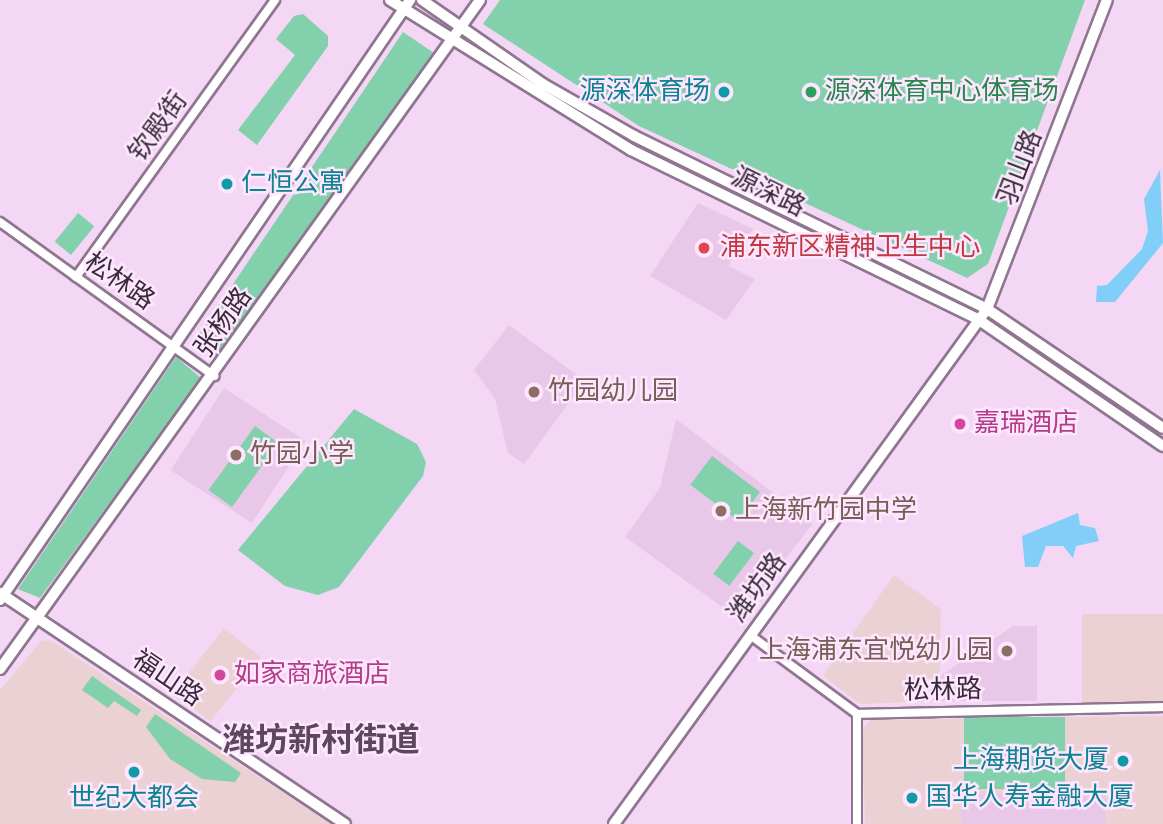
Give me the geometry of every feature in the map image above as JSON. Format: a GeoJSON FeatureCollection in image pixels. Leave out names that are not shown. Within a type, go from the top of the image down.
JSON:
{"type":"FeatureCollection","features":[{"type":"Feature","properties":{"kind":"main road","name":"源深路"},"geometry":{"type":"LineString","coordinates":[[390,0],[406,4],[451,41],[665,168],[979,320],[1163,446]]}},
{"type":"Feature","properties":{"kind":"main road","name":"源深路"},"geometry":{"type":"LineString","coordinates":[[422,0],[460,29],[634,136],[987,309],[1163,428]]}},
{"type":"Feature","properties":{"kind":"main road","name":"张杨路"},"geometry":{"type":"LineString","coordinates":[[0,669],[214,376],[480,0]]}},
{"type":"Feature","properties":{"kind":"main road","name":"张杨路"},"geometry":{"type":"LineString","coordinates":[[1,596],[406,4]]}},
{"type":"Feature","properties":{"kind":"street","name":"钦殿街"},"geometry":{"type":"LineString","coordinates":[[76,277],[275,0]]}},
{"type":"Feature","properties":{"kind":"street","name":"羽山路"},"geometry":{"type":"LineString","coordinates":[[987,309],[1107,0]]}},
{"type":"Feature","properties":{"kind":"street","name":"松林路"},"geometry":{"type":"LineString","coordinates":[[0,222],[214,376]]}},
{"type":"Feature","properties":{"kind":"street","name":"潍坊路"},"geometry":{"type":"LineString","coordinates":[[614,824],[987,309]]}},
{"type":"Feature","properties":{"kind":"street","name":"福山路"},"geometry":{"type":"LineString","coordinates":[[1,596],[37,616],[345,824]]}},
{"type":"Feature","properties":{"kind":"street"},"geometry":{"type":"LineString","coordinates":[[750,635],[857,714],[857,824]]}},
{"type":"Feature","properties":{"kind":"street","name":"松林路"},"geometry":{"type":"LineString","coordinates":[[857,714],[1163,707]]}},
{"type":"Feature","properties":{"kind":"shaded area","name":"浦东新区精神卫生中心"},"geometry":{"type":"Polygon","coordinates":[[[698,203],[753,229],[728,266],[755,279],[726,320],[650,276],[698,203]]]}},
{"type":"Feature","properties":{"kind":"shaded area","name":"竹园幼儿园"},"geometry":{"type":"Polygon","coordinates":[[[509,325],[585,381],[524,464],[508,453],[495,399],[474,370],[509,325]]]}},
{"type":"Feature","properties":{"kind":"shaded area","name":"竹园小学"},"geometry":{"type":"Polygon","coordinates":[[[224,388],[305,441],[252,523],[171,470],[224,388]]]}},
{"type":"Feature","properties":{"kind":"shaded area","name":"上海新竹园中学"},"geometry":{"type":"Polygon","coordinates":[[[676,419],[813,523],[743,615],[732,614],[625,537],[660,488],[676,419]]]}},
{"type":"Feature","properties":{"kind":"shaded area"},"geometry":{"type":"Polygon","coordinates":[[[894,575],[941,609],[939,701],[860,704],[823,676],[894,575]]]}},
{"type":"Feature","properties":{"kind":"shaded area"},"geometry":{"type":"Polygon","coordinates":[[[1082,614],[1163,614],[1163,703],[1082,703],[1082,614]]]}},
{"type":"Feature","properties":{"kind":"shaded area","name":"上海浦东宜悦幼儿园"},"geometry":{"type":"Polygon","coordinates":[[[1013,626],[1037,626],[1037,701],[939,701],[939,677],[1013,626]]]}},
{"type":"Feature","properties":{"kind":"shaded area"},"geometry":{"type":"Polygon","coordinates":[[[224,628],[261,657],[211,722],[174,693],[224,628]]]}},
{"type":"Feature","properties":{"kind":"shaded area"},"geometry":{"type":"Polygon","coordinates":[[[42,640],[53,642],[331,824],[0,824],[0,690],[42,640]]]}},
{"type":"Feature","properties":{"kind":"shaded area"},"geometry":{"type":"Polygon","coordinates":[[[1163,716],[1163,824],[1104,824],[1104,794],[961,794],[961,824],[865,824],[862,730],[870,720],[1163,716]]]}},
{"type":"Feature","properties":{"kind":"shaded area"},"geometry":{"type":"Polygon","coordinates":[[[961,794],[1105,794],[1105,824],[961,824],[961,794]]]}},
{"type":"Feature","properties":{"kind":"green space"},"geometry":{"type":"Polygon","coordinates":[[[500,0],[1085,0],[988,264],[967,278],[639,126],[483,24],[500,0]]]}},
{"type":"Feature","properties":{"kind":"green space"},"geometry":{"type":"Polygon","coordinates":[[[303,14],[328,36],[328,46],[257,145],[238,130],[295,55],[276,39],[294,16],[303,14]]]}},
{"type":"Feature","properties":{"kind":"green space"},"geometry":{"type":"Polygon","coordinates":[[[403,32],[433,52],[224,362],[194,342],[403,32]]]}},
{"type":"Feature","properties":{"kind":"green space"},"geometry":{"type":"Polygon","coordinates":[[[78,213],[94,226],[71,255],[55,242],[78,213]]]}},
{"type":"Feature","properties":{"kind":"green space"},"geometry":{"type":"Polygon","coordinates":[[[176,357],[201,378],[40,598],[18,589],[176,357]]]}},
{"type":"Feature","properties":{"kind":"green space"},"geometry":{"type":"Polygon","coordinates":[[[354,409],[417,444],[426,462],[423,476],[339,587],[318,595],[285,586],[238,550],[354,409]]]}},
{"type":"Feature","properties":{"kind":"green space"},"geometry":{"type":"Polygon","coordinates":[[[255,426],[278,443],[232,507],[209,490],[255,426]]]}},
{"type":"Feature","properties":{"kind":"green space"},"geometry":{"type":"Polygon","coordinates":[[[712,456],[760,492],[738,521],[690,485],[712,456]]]}},
{"type":"Feature","properties":{"kind":"green space"},"geometry":{"type":"Polygon","coordinates":[[[738,541],[754,553],[729,586],[713,574],[738,541]]]}},
{"type":"Feature","properties":{"kind":"green space"},"geometry":{"type":"Polygon","coordinates":[[[92,676],[141,710],[137,716],[114,701],[108,708],[82,690],[92,676]]]}},
{"type":"Feature","properties":{"kind":"green space"},"geometry":{"type":"Polygon","coordinates":[[[155,714],[241,773],[235,782],[202,779],[170,759],[146,727],[155,714]]]}},
{"type":"Feature","properties":{"kind":"green space"},"geometry":{"type":"Polygon","coordinates":[[[964,717],[1065,717],[1065,789],[964,789],[964,717]]]}},
{"type":"Feature","properties":{"kind":"water"},"geometry":{"type":"Polygon","coordinates":[[[1160,170],[1163,243],[1115,302],[1096,302],[1097,286],[1107,285],[1142,249],[1148,231],[1144,199],[1160,170]]]}},
{"type":"Feature","properties":{"kind":"water"},"geometry":{"type":"Polygon","coordinates":[[[1078,513],[1080,525],[1095,528],[1099,541],[1076,546],[1073,558],[1063,546],[1046,546],[1038,567],[1025,567],[1022,536],[1078,513]]]}},
{"type":"Feature","properties":{"kind":"place","name":"源深体育场"},"geometry":{"type":"Point","coordinates":[724,92]}},
{"type":"Feature","properties":{"kind":"place","name":"源深体育中心体育场"},"geometry":{"type":"Point","coordinates":[811,92]}},
{"type":"Feature","properties":{"kind":"place","name":"仁恒公寓"},"geometry":{"type":"Point","coordinates":[227,184]}},
{"type":"Feature","properties":{"kind":"place","name":"浦东新区精神卫生中心"},"geometry":{"type":"Point","coordinates":[704,248]}},
{"type":"Feature","properties":{"kind":"place","name":"竹园幼儿园"},"geometry":{"type":"Point","coordinates":[534,392]}},
{"type":"Feature","properties":{"kind":"place","name":"嘉瑞酒店"},"geometry":{"type":"Point","coordinates":[960,424]}},
{"type":"Feature","properties":{"kind":"place","name":"竹园小学"},"geometry":{"type":"Point","coordinates":[236,455]}},
{"type":"Feature","properties":{"kind":"place","name":"上海新竹园中学"},"geometry":{"type":"Point","coordinates":[721,511]}},
{"type":"Feature","properties":{"kind":"place","name":"上海浦东宜悦幼儿园"},"geometry":{"type":"Point","coordinates":[1007,651]}},
{"type":"Feature","properties":{"kind":"place","name":"如家商旅酒店"},"geometry":{"type":"Point","coordinates":[220,675]}},
{"type":"Feature","properties":{"kind":"place","name":"上海期货大厦"},"geometry":{"type":"Point","coordinates":[1123,761]}},
{"type":"Feature","properties":{"kind":"place","name":"世纪大都会"},"geometry":{"type":"Point","coordinates":[134,772]}},
{"type":"Feature","properties":{"kind":"place","name":"国华人寿金融大厦"},"geometry":{"type":"Point","coordinates":[912,798]}},
{"type":"Feature","properties":{"kind":"district","name":"潍坊新村街道"},"geometry":{"type":"Point","coordinates":[321,742]}}]}
